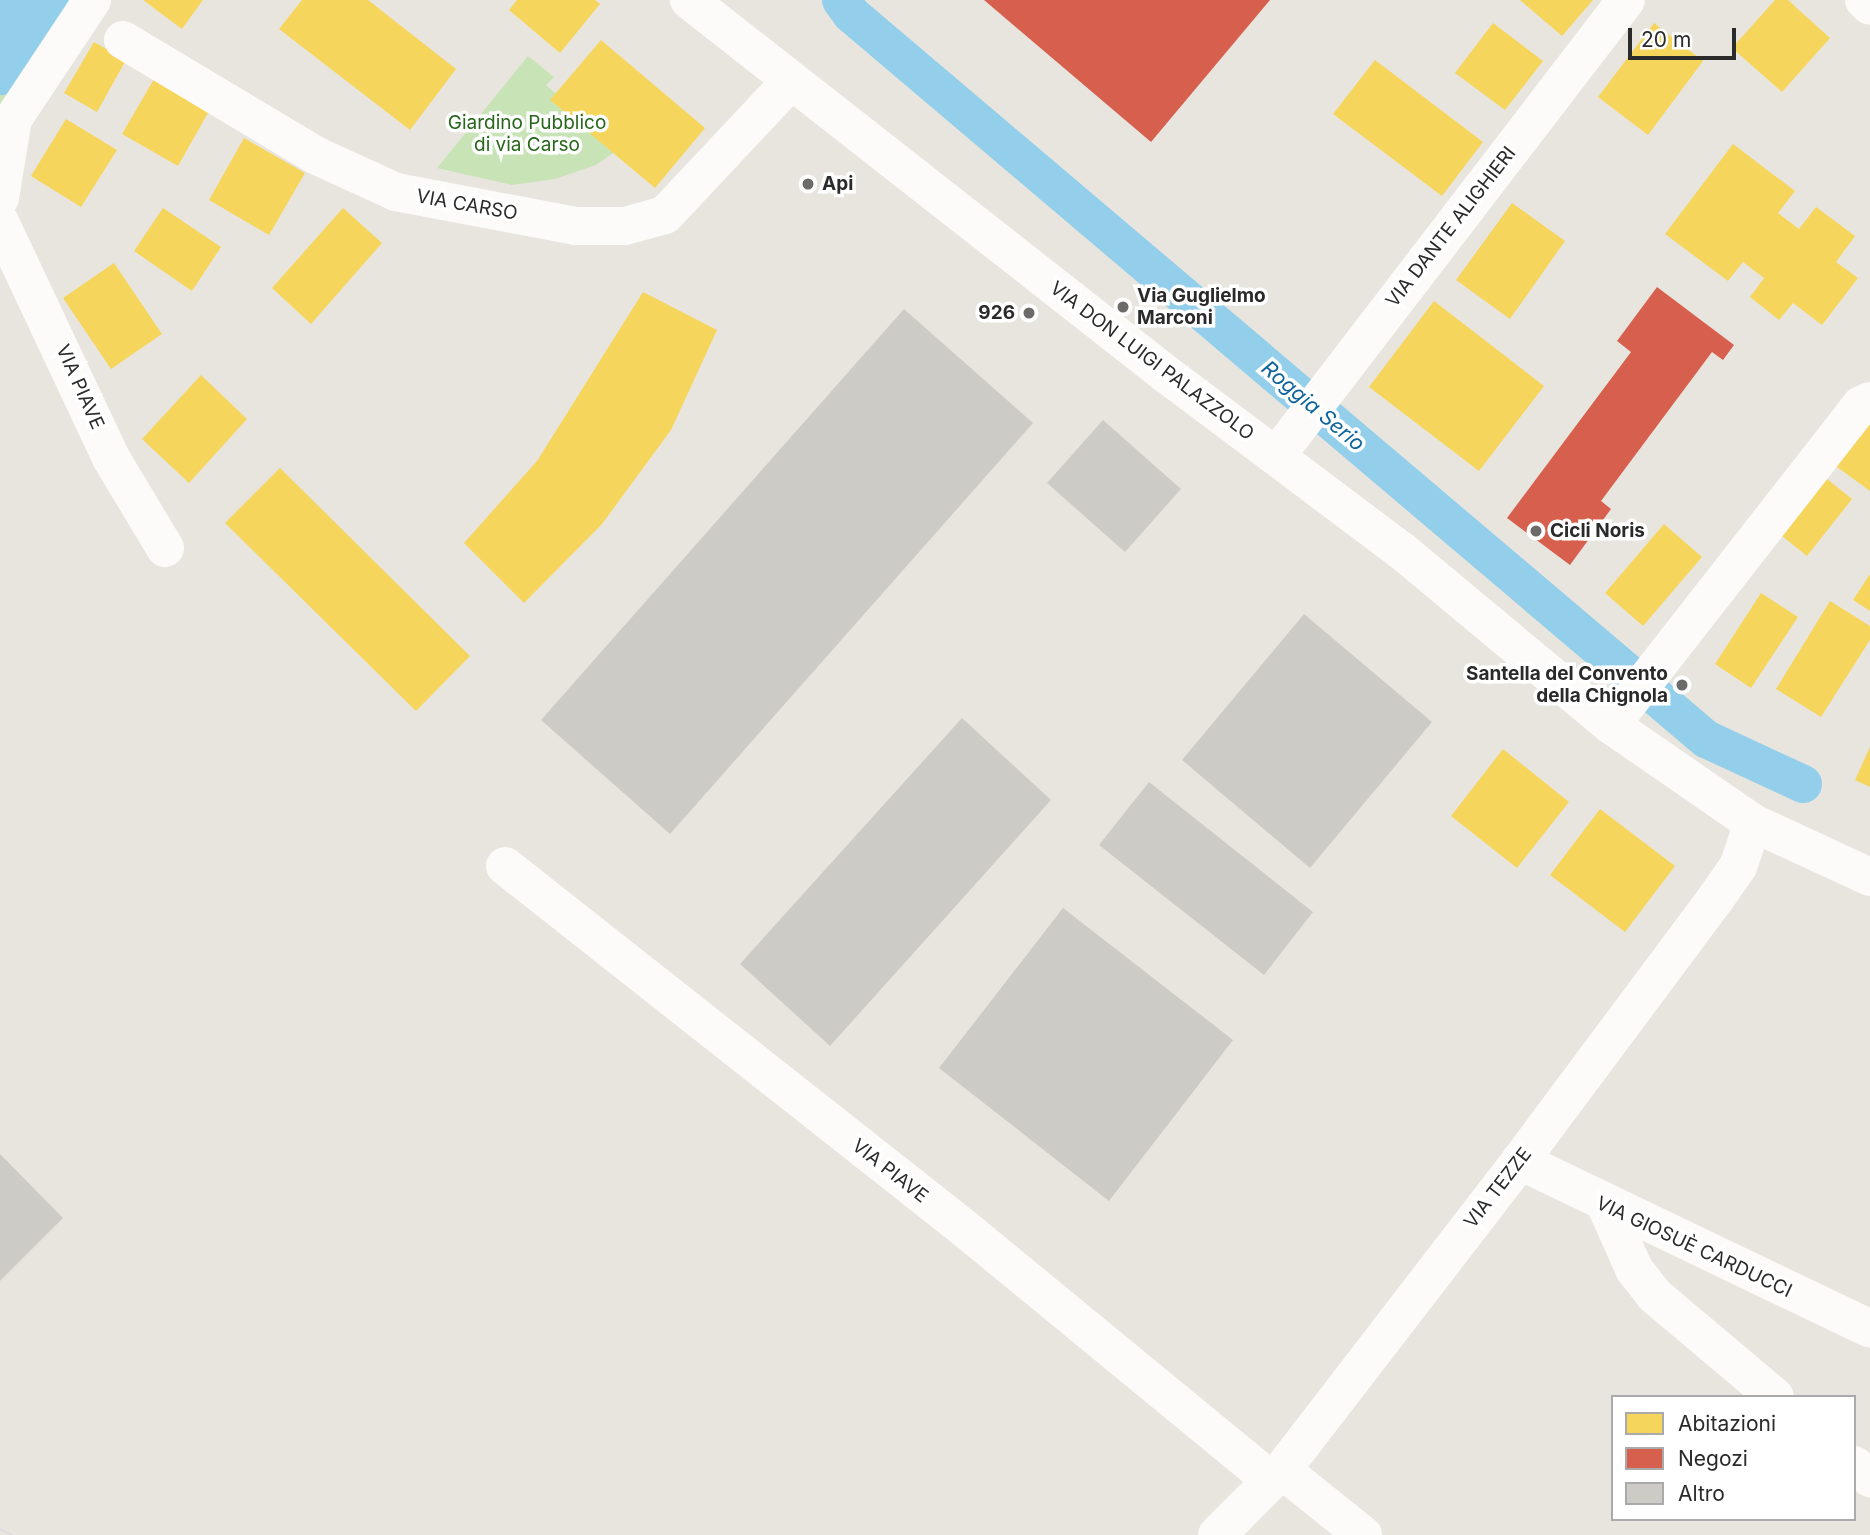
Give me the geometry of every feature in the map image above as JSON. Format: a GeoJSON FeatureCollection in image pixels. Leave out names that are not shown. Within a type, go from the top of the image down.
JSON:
{"type":"FeatureCollection","features":[{"type":"Feature","properties":{"kind":"street","name":"VIA DON LUIGI PALAZZOLO"},"geometry":{"type":"LineString","coordinates":[[689,0],[790,82],[1402,551],[1611,725]]}},
{"type":"Feature","properties":{"kind":"street","name":"VIA DANTE ALIGHIERI"},"geometry":{"type":"LineString","coordinates":[[1277,454],[1626,0]]}},
{"type":"Feature","properties":{"kind":"street"},"geometry":{"type":"LineString","coordinates":[[1864,0],[1870,6]]}},
{"type":"Feature","properties":{"kind":"street"},"geometry":{"type":"LineString","coordinates":[[0,198],[13,119],[88,7]]}},
{"type":"Feature","properties":{"kind":"street","name":"VIA CARSO"},"geometry":{"type":"LineString","coordinates":[[124,40],[315,155],[396,192],[576,226],[625,226],[664,215],[790,82]]}},
{"type":"Feature","properties":{"kind":"street","name":"VIA PIAVE"},"geometry":{"type":"LineString","coordinates":[[0,222],[111,458],[165,548]]}},
{"type":"Feature","properties":{"kind":"street"},"geometry":{"type":"LineString","coordinates":[[1870,401],[1861,405],[1611,725],[1753,823],[1870,877]]}},
{"type":"Feature","properties":{"kind":"street","name":"VIA TEZZE"},"geometry":{"type":"LineString","coordinates":[[1217,1535],[1277,1475],[1520,1161],[1724,888],[1738,867],[1753,823]]}},
{"type":"Feature","properties":{"kind":"street","name":"VIA PIAVE"},"geometry":{"type":"LineString","coordinates":[[505,866],[1277,1475],[1363,1535]]}},
{"type":"Feature","properties":{"kind":"street","name":"VIA GIOSUÈ CARDUCCI"},"geometry":{"type":"LineString","coordinates":[[1520,1161],[1606,1206],[1870,1329]]}},
{"type":"Feature","properties":{"kind":"street"},"geometry":{"type":"LineString","coordinates":[[1606,1206],[1634,1269],[1654,1294],[1772,1395]]}},
{"type":"Feature","properties":{"kind":"street"},"geometry":{"type":"LineString","coordinates":[[1856,1467],[1870,1478]]}},
{"type":"Feature","properties":{"kind":"green space"},"geometry":{"type":"Polygon","coordinates":[[[0,0],[82,0],[0,168],[0,0]]]}},
{"type":"Feature","properties":{"kind":"green space","name":"Giardino Pubblico di via Carso"},"geometry":{"type":"Polygon","coordinates":[[[528,56],[554,77],[546,85],[619,149],[596,165],[555,179],[512,185],[437,168],[528,56]]]}},
{"type":"Feature","properties":{"kind":"building: Abitazioni"},"geometry":{"type":"Polygon","coordinates":[[[143,0],[203,0],[182,29],[143,0]]]}},
{"type":"Feature","properties":{"kind":"building: Abitazioni"},"geometry":{"type":"Polygon","coordinates":[[[302,0],[368,0],[456,69],[410,130],[279,29],[302,0]]]}},
{"type":"Feature","properties":{"kind":"building: Abitazioni"},"geometry":{"type":"Polygon","coordinates":[[[517,0],[595,0],[600,4],[560,53],[509,10],[517,0]]]}},
{"type":"Feature","properties":{"kind":"building: Abitazioni"},"geometry":{"type":"Polygon","coordinates":[[[1520,0],[1593,0],[1562,36],[1520,0]]]}},
{"type":"Feature","properties":{"kind":"building: Abitazioni"},"geometry":{"type":"Polygon","coordinates":[[[1775,0],[1788,0],[1830,38],[1782,92],[1732,48],[1775,0]]]}},
{"type":"Feature","properties":{"kind":"building: Abitazioni"},"geometry":{"type":"Polygon","coordinates":[[[1493,23],[1543,61],[1505,110],[1455,73],[1493,23]]]}},
{"type":"Feature","properties":{"kind":"building: Abitazioni"},"geometry":{"type":"Polygon","coordinates":[[[1654,23],[1703,61],[1648,135],[1598,97],[1654,23]]]}},
{"type":"Feature","properties":{"kind":"building: Abitazioni"},"geometry":{"type":"Polygon","coordinates":[[[601,40],[705,128],[655,188],[550,100],[601,40]]]}},
{"type":"Feature","properties":{"kind":"building: Abitazioni"},"geometry":{"type":"Polygon","coordinates":[[[94,42],[126,60],[97,112],[64,93],[94,42]]]}},
{"type":"Feature","properties":{"kind":"building: Abitazioni"},"geometry":{"type":"Polygon","coordinates":[[[1375,60],[1483,142],[1442,196],[1333,114],[1375,60]]]}},
{"type":"Feature","properties":{"kind":"building: Abitazioni"},"geometry":{"type":"Polygon","coordinates":[[[154,79],[209,111],[178,166],[122,134],[154,79]]]}},
{"type":"Feature","properties":{"kind":"building: Abitazioni"},"geometry":{"type":"Polygon","coordinates":[[[66,119],[117,150],[81,207],[31,176],[66,119]]]}},
{"type":"Feature","properties":{"kind":"building: Abitazioni"},"geometry":{"type":"Polygon","coordinates":[[[244,138],[305,173],[269,235],[209,200],[244,138]]]}},
{"type":"Feature","properties":{"kind":"building: Abitazioni"},"geometry":{"type":"Polygon","coordinates":[[[1733,144],[1795,191],[1778,213],[1799,229],[1816,207],[1855,236],[1836,262],[1858,278],[1822,325],[1793,303],[1779,320],[1750,297],[1764,278],[1743,262],[1728,281],[1665,234],[1733,144]]]}},
{"type":"Feature","properties":{"kind":"building: Abitazioni"},"geometry":{"type":"Polygon","coordinates":[[[1512,203],[1565,241],[1510,319],[1456,280],[1512,203]]]}},
{"type":"Feature","properties":{"kind":"building: Abitazioni"},"geometry":{"type":"Polygon","coordinates":[[[163,208],[221,247],[192,291],[134,251],[163,208]]]}},
{"type":"Feature","properties":{"kind":"building: Abitazioni"},"geometry":{"type":"Polygon","coordinates":[[[343,208],[382,243],[311,324],[272,288],[343,208]]]}},
{"type":"Feature","properties":{"kind":"building: Abitazioni"},"geometry":{"type":"Polygon","coordinates":[[[114,263],[162,334],[111,369],[63,298],[114,263]]]}},
{"type":"Feature","properties":{"kind":"building: Abitazioni"},"geometry":{"type":"Polygon","coordinates":[[[643,292],[717,330],[671,430],[602,524],[524,603],[464,543],[537,461],[643,292]]]}},
{"type":"Feature","properties":{"kind":"building: Abitazioni"},"geometry":{"type":"Polygon","coordinates":[[[1434,301],[1544,386],[1479,471],[1369,387],[1434,301]]]}},
{"type":"Feature","properties":{"kind":"building: Abitazioni"},"geometry":{"type":"Polygon","coordinates":[[[201,375],[247,419],[189,483],[142,439],[201,375]]]}},
{"type":"Feature","properties":{"kind":"building: Abitazioni"},"geometry":{"type":"Polygon","coordinates":[[[1870,422],[1870,491],[1826,459],[1870,422]]]}},
{"type":"Feature","properties":{"kind":"building: Abitazioni"},"geometry":{"type":"Polygon","coordinates":[[[280,468],[470,656],[416,711],[225,523],[280,468]]]}},
{"type":"Feature","properties":{"kind":"building: Abitazioni"},"geometry":{"type":"Polygon","coordinates":[[[1817,471],[1852,499],[1807,556],[1772,528],[1817,471]]]}},
{"type":"Feature","properties":{"kind":"building: Abitazioni"},"geometry":{"type":"Polygon","coordinates":[[[1664,524],[1702,557],[1643,626],[1605,593],[1664,524]]]}},
{"type":"Feature","properties":{"kind":"building: Abitazioni"},"geometry":{"type":"Polygon","coordinates":[[[1870,574],[1870,611],[1853,600],[1870,574]]]}},
{"type":"Feature","properties":{"kind":"building: Abitazioni"},"geometry":{"type":"Polygon","coordinates":[[[1761,593],[1798,617],[1751,688],[1715,664],[1761,593]]]}},
{"type":"Feature","properties":{"kind":"building: Abitazioni"},"geometry":{"type":"Polygon","coordinates":[[[1830,601],[1870,626],[1870,640],[1821,717],[1776,689],[1830,601]]]}},
{"type":"Feature","properties":{"kind":"building: Abitazioni"},"geometry":{"type":"Polygon","coordinates":[[[1870,747],[1870,787],[1855,780],[1870,747]]]}},
{"type":"Feature","properties":{"kind":"building: Abitazioni"},"geometry":{"type":"Polygon","coordinates":[[[1503,749],[1569,802],[1517,868],[1451,816],[1503,749]]]}},
{"type":"Feature","properties":{"kind":"building: Abitazioni"},"geometry":{"type":"Polygon","coordinates":[[[1600,809],[1675,866],[1625,932],[1550,875],[1600,809]]]}},
{"type":"Feature","properties":{"kind":"building: Negozi"},"geometry":{"type":"Polygon","coordinates":[[[984,0],[1270,0],[1151,142],[984,0]]]}},
{"type":"Feature","properties":{"kind":"building: Negozi"},"geometry":{"type":"Polygon","coordinates":[[[1657,287],[1734,345],[1723,360],[1712,352],[1601,501],[1611,509],[1570,565],[1507,518],[1631,352],[1617,341],[1657,287]]]}},
{"type":"Feature","properties":{"kind":"building: Altro"},"geometry":{"type":"Polygon","coordinates":[[[904,309],[1033,423],[670,834],[541,720],[904,309]]]}},
{"type":"Feature","properties":{"kind":"building: Altro"},"geometry":{"type":"Polygon","coordinates":[[[1103,420],[1181,489],[1125,552],[1047,483],[1103,420]]]}},
{"type":"Feature","properties":{"kind":"building: Altro"},"geometry":{"type":"Polygon","coordinates":[[[1304,614],[1432,722],[1310,868],[1182,760],[1304,614]]]}},
{"type":"Feature","properties":{"kind":"building: Altro"},"geometry":{"type":"Polygon","coordinates":[[[962,718],[1051,800],[830,1046],[740,964],[962,718]]]}},
{"type":"Feature","properties":{"kind":"building: Altro"},"geometry":{"type":"Polygon","coordinates":[[[1149,782],[1313,912],[1264,975],[1099,845],[1149,782]]]}},
{"type":"Feature","properties":{"kind":"building: Altro"},"geometry":{"type":"Polygon","coordinates":[[[1063,908],[1233,1040],[1109,1201],[939,1068],[1063,908]]]}},
{"type":"Feature","properties":{"kind":"building: Altro"},"geometry":{"type":"Polygon","coordinates":[[[0,1154],[63,1218],[0,1281],[0,1154]]]}},
{"type":"Feature","properties":{"kind":"waterway"},"geometry":{"type":"LineString","coordinates":[[0,62],[36,0]]}},
{"type":"Feature","properties":{"kind":"waterway","name":"Roggia Serio"},"geometry":{"type":"LineString","coordinates":[[841,0],[851,14],[1706,739],[1803,784]]}},
{"type":"Feature","properties":{"kind":"tram line"},"geometry":{"type":"LineString","coordinates":[[0,1529],[12,1535]]}},
{"type":"Feature","properties":{"kind":"place","name":"Api"},"geometry":{"type":"Point","coordinates":[808,184]}},
{"type":"Feature","properties":{"kind":"place","name":"Via Guglielmo Marconi"},"geometry":{"type":"Point","coordinates":[1123,307]}},
{"type":"Feature","properties":{"kind":"place","name":"926"},"geometry":{"type":"Point","coordinates":[1029,313]}},
{"type":"Feature","properties":{"kind":"place","name":"Cicli Noris"},"geometry":{"type":"Point","coordinates":[1536,531]}},
{"type":"Feature","properties":{"kind":"place","name":"Santella del Convento della Chignola"},"geometry":{"type":"Point","coordinates":[1682,685]}}]}
